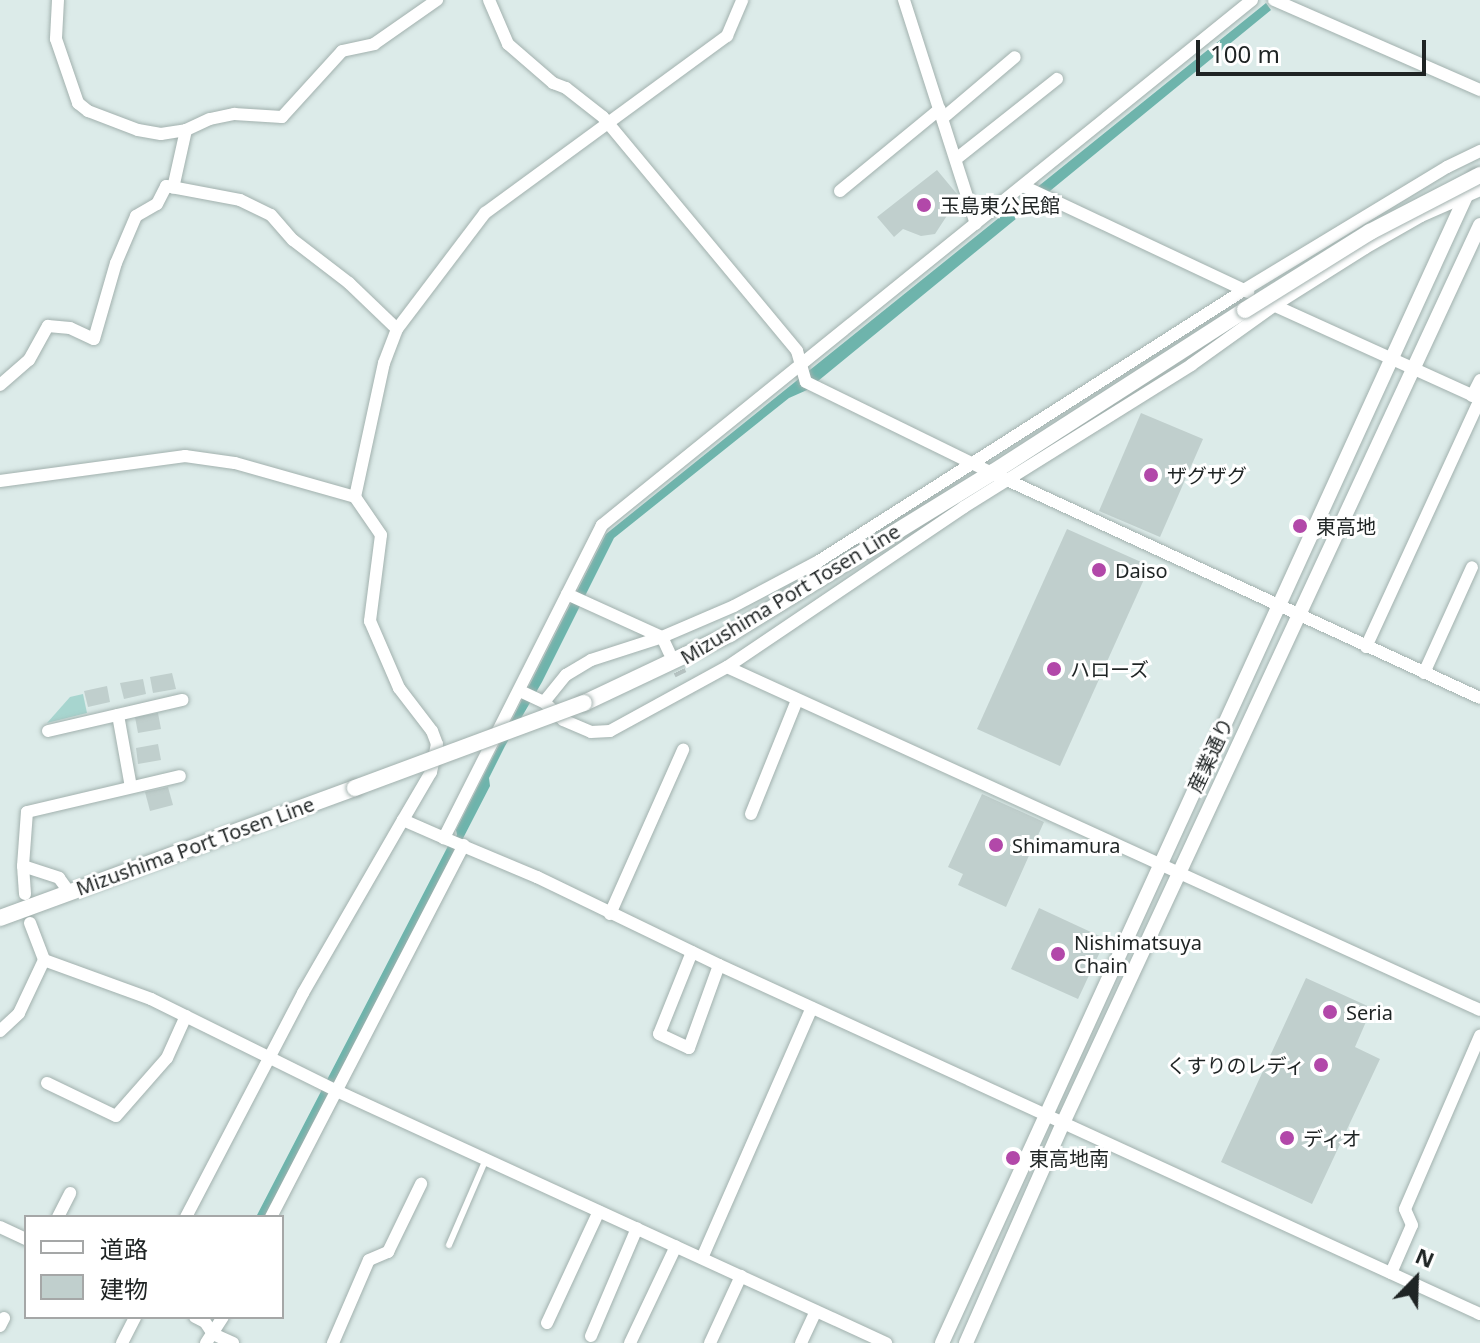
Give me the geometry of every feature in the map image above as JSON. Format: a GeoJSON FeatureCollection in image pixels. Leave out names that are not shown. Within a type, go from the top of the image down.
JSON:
{"type":"FeatureCollection","features":[{"type":"Feature","properties":{"kind":"main road","name":"Mizushima Port Tosen Line"},"geometry":{"type":"LineString","coordinates":[[0,918],[584,703],[730,634],[992,473],[1370,232],[1480,175]]}},
{"type":"Feature","properties":{"kind":"street"},"geometry":{"type":"LineString","coordinates":[[58,0],[56,39],[78,103],[88,111],[138,130],[161,134],[186,130],[210,119],[234,114],[282,117],[342,51],[374,44],[437,0]]}},
{"type":"Feature","properties":{"kind":"street"},"geometry":{"type":"LineString","coordinates":[[489,0],[508,44],[553,83],[566,88],[603,117],[797,351],[806,382],[992,473],[1480,698]]}},
{"type":"Feature","properties":{"kind":"street"},"geometry":{"type":"LineString","coordinates":[[355,497],[384,363],[397,329],[485,213],[727,36],[742,0]]}},
{"type":"Feature","properties":{"kind":"street"},"geometry":{"type":"LineString","coordinates":[[904,0],[976,224]]}},
{"type":"Feature","properties":{"kind":"street"},"geometry":{"type":"LineString","coordinates":[[444,838],[602,525],[801,368],[1252,0]]}},
{"type":"Feature","properties":{"kind":"street"},"geometry":{"type":"LineString","coordinates":[[1274,0],[1480,90]]}},
{"type":"Feature","properties":{"kind":"street"},"geometry":{"type":"LineString","coordinates":[[840,191],[1015,57]]}},
{"type":"Feature","properties":{"kind":"street"},"geometry":{"type":"LineString","coordinates":[[956,159],[1057,79]]}},
{"type":"Feature","properties":{"kind":"street"},"geometry":{"type":"LineString","coordinates":[[173,188],[186,130]]}},
{"type":"Feature","properties":{"kind":"street"},"geometry":{"type":"LineString","coordinates":[[544,702],[566,675],[578,667],[662,637],[734,606],[819,561],[1244,290],[1447,167],[1480,151]]}},
{"type":"Feature","properties":{"kind":"street","name":"産業通り"},"geometry":{"type":"LineString","coordinates":[[942,1343],[1390,357],[1480,167]]}},
{"type":"Feature","properties":{"kind":"street"},"geometry":{"type":"LineString","coordinates":[[0,385],[29,360],[48,326],[70,328],[94,339],[116,263],[136,216],[157,204],[166,186],[240,200],[271,215],[293,240],[349,283],[397,329]]}},
{"type":"Feature","properties":{"kind":"street"},"geometry":{"type":"LineString","coordinates":[[1023,186],[1477,398]]}},
{"type":"Feature","properties":{"kind":"street"},"geometry":{"type":"LineString","coordinates":[[520,691],[544,702],[563,720],[591,732],[610,731],[727,667],[1009,480],[1191,365],[1275,305],[1421,216],[1480,190]]}},
{"type":"Feature","properties":{"kind":"street","name":"産業通り"},"geometry":{"type":"LineString","coordinates":[[966,1343],[1179,870],[1480,225]]}},
{"type":"Feature","properties":{"kind":"street"},"geometry":{"type":"LineString","coordinates":[[1366,647],[1477,398],[1480,380]]}},
{"type":"Feature","properties":{"kind":"street"},"geometry":{"type":"LineString","coordinates":[[0,481],[185,456],[235,463],[355,497],[381,535],[370,621],[399,688],[432,731],[437,744],[431,772],[350,909],[187,1215]]}},
{"type":"Feature","properties":{"kind":"street"},"geometry":{"type":"LineString","coordinates":[[1424,673],[1472,567]]}},
{"type":"Feature","properties":{"kind":"street"},"geometry":{"type":"LineString","coordinates":[[567,594],[662,637],[669,652]]}},
{"type":"Feature","properties":{"kind":"street"},"geometry":{"type":"LineString","coordinates":[[727,667],[1179,870],[1480,1010]]}},
{"type":"Feature","properties":{"kind":"street"},"geometry":{"type":"LineString","coordinates":[[681,675],[689,689]]}},
{"type":"Feature","properties":{"kind":"street"},"geometry":{"type":"LineString","coordinates":[[48,731],[182,700]]}},
{"type":"Feature","properties":{"kind":"street"},"geometry":{"type":"LineString","coordinates":[[751,814],[797,700]]}},
{"type":"Feature","properties":{"kind":"street"},"geometry":{"type":"LineString","coordinates":[[118,715],[131,787]]}},
{"type":"Feature","properties":{"kind":"street"},"geometry":{"type":"LineString","coordinates":[[610,914],[683,750]]}},
{"type":"Feature","properties":{"kind":"street"},"geometry":{"type":"LineString","coordinates":[[25,894],[23,866],[27,812],[180,776]]}},
{"type":"Feature","properties":{"kind":"street"},"geometry":{"type":"LineString","coordinates":[[403,820],[464,845],[1480,1314]]}},
{"type":"Feature","properties":{"kind":"street"},"geometry":{"type":"LineString","coordinates":[[272,1215],[339,1092],[464,845]]}},
{"type":"Feature","properties":{"kind":"street"},"geometry":{"type":"LineString","coordinates":[[23,866],[59,878],[69,892]]}},
{"type":"Feature","properties":{"kind":"street"},"geometry":{"type":"LineString","coordinates":[[0,1031],[19,1013],[44,960],[30,923]]}},
{"type":"Feature","properties":{"kind":"street"},"geometry":{"type":"LineString","coordinates":[[692,952],[659,1034],[689,1048],[719,965]]}},
{"type":"Feature","properties":{"kind":"street"},"geometry":{"type":"LineString","coordinates":[[44,960],[186,1016],[270,1055],[339,1092],[886,1343]]}},
{"type":"Feature","properties":{"kind":"street"},"geometry":{"type":"LineString","coordinates":[[702,1258],[812,1008]]}},
{"type":"Feature","properties":{"kind":"street"},"geometry":{"type":"LineString","coordinates":[[47,1083],[116,1116],[167,1058],[186,1016]]}},
{"type":"Feature","properties":{"kind":"street"},"geometry":{"type":"LineString","coordinates":[[1391,1273],[1412,1225],[1405,1209],[1480,1036]]}},
{"type":"Feature","properties":{"kind":"street"},"geometry":{"type":"LineString","coordinates":[[333,1343],[369,1260],[388,1252],[421,1184]]}},
{"type":"Feature","properties":{"kind":"street"},"geometry":{"type":"LineString","coordinates":[[59,1215],[70,1193]]}},
{"type":"Feature","properties":{"kind":"street"},"geometry":{"type":"LineString","coordinates":[[547,1323],[599,1211]]}},
{"type":"Feature","properties":{"kind":"street"},"geometry":{"type":"LineString","coordinates":[[0,1227],[24,1238]]}},
{"type":"Feature","properties":{"kind":"street"},"geometry":{"type":"LineString","coordinates":[[591,1336],[637,1228]]}},
{"type":"Feature","properties":{"kind":"street"},"geometry":{"type":"LineString","coordinates":[[630,1343],[676,1246]]}},
{"type":"Feature","properties":{"kind":"street"},"geometry":{"type":"LineString","coordinates":[[710,1343],[741,1276]]}},
{"type":"Feature","properties":{"kind":"street"},"geometry":{"type":"LineString","coordinates":[[801,1343],[816,1311]]}},
{"type":"Feature","properties":{"kind":"street"},"geometry":{"type":"LineString","coordinates":[[122,1343],[134,1319]]}},
{"type":"Feature","properties":{"kind":"street"},"geometry":{"type":"LineString","coordinates":[[199,1319],[205,1322],[210,1338]]}},
{"type":"Feature","properties":{"kind":"street"},"geometry":{"type":"LineString","coordinates":[[210,1338],[222,1319]]}},
{"type":"Feature","properties":{"kind":"street"},"geometry":{"type":"LineString","coordinates":[[210,1338],[233,1343]]}},
{"type":"Feature","properties":{"kind":"lane"},"geometry":{"type":"LineString","coordinates":[[449,1245],[486,1159]]}},
{"type":"Feature","properties":{"kind":"shaded area"},"geometry":{"type":"Polygon","coordinates":[[[1266,3],[1271,10],[807,390],[789,398],[614,538],[542,682],[489,778],[490,786],[266,1215],[257,1215],[448,846],[457,835],[456,830],[606,534],[1266,3]]]}},
{"type":"Feature","properties":{"kind":"shaded area"},"geometry":{"type":"Polygon","coordinates":[[[83,694],[87,713],[47,723],[70,697],[83,694]]]}},
{"type":"Feature","properties":{"kind":"building","name":"玉島東公民館"},"geometry":{"type":"Polygon","coordinates":[[[937,170],[962,200],[950,211],[935,234],[921,236],[903,229],[894,237],[877,217],[937,170]]]}},
{"type":"Feature","properties":{"kind":"building","name":"ザグザグ"},"geometry":{"type":"Polygon","coordinates":[[[1141,413],[1203,439],[1160,537],[1099,511],[1141,413]]]}},
{"type":"Feature","properties":{"kind":"building","name":"ハローズ"},"geometry":{"type":"Polygon","coordinates":[[[1067,529],[1150,566],[1060,766],[977,729],[1067,529]]]}},
{"type":"Feature","properties":{"kind":"building"},"geometry":{"type":"Polygon","coordinates":[[[172,673],[176,689],[153,693],[150,677],[172,673]]]}},
{"type":"Feature","properties":{"kind":"building"},"geometry":{"type":"Polygon","coordinates":[[[143,679],[146,694],[124,699],[120,683],[143,679]]]}},
{"type":"Feature","properties":{"kind":"building"},"geometry":{"type":"Polygon","coordinates":[[[107,686],[110,702],[88,707],[84,691],[107,686]]]}},
{"type":"Feature","properties":{"kind":"building"},"geometry":{"type":"Polygon","coordinates":[[[158,713],[161,729],[138,733],[135,717],[158,713]]]}},
{"type":"Feature","properties":{"kind":"building"},"geometry":{"type":"Polygon","coordinates":[[[158,744],[161,760],[138,764],[136,748],[158,744]]]}},
{"type":"Feature","properties":{"kind":"building"},"geometry":{"type":"Polygon","coordinates":[[[168,787],[173,805],[150,811],[145,792],[168,787]]]}},
{"type":"Feature","properties":{"kind":"building","name":"Shimamura"},"geometry":{"type":"Polygon","coordinates":[[[982,794],[1044,822],[1006,907],[958,885],[963,874],[948,867],[982,794]]]}},
{"type":"Feature","properties":{"kind":"building","name":"Nishimatsuya Chain"},"geometry":{"type":"Polygon","coordinates":[[[1039,908],[1106,939],[1078,999],[1011,969],[1039,908]]]}},
{"type":"Feature","properties":{"kind":"building"},"geometry":{"type":"Polygon","coordinates":[[[1306,978],[1372,1008],[1355,1047],[1380,1059],[1312,1204],[1221,1162],[1306,978]]]}},
{"type":"Feature","properties":{"kind":"tunnel"},"geometry":{"type":"LineString","coordinates":[[671,655],[681,675]]}},
{"type":"Feature","properties":{"kind":"place","name":"玉島東公民館"},"geometry":{"type":"Point","coordinates":[924,205]}},
{"type":"Feature","properties":{"kind":"place","name":"ザグザグ"},"geometry":{"type":"Point","coordinates":[1151,475]}},
{"type":"Feature","properties":{"kind":"place","name":"東高地"},"geometry":{"type":"Point","coordinates":[1300,526]}},
{"type":"Feature","properties":{"kind":"place","name":"Daiso"},"geometry":{"type":"Point","coordinates":[1099,570]}},
{"type":"Feature","properties":{"kind":"place","name":"ハローズ"},"geometry":{"type":"Point","coordinates":[1054,669]}},
{"type":"Feature","properties":{"kind":"place","name":"Shimamura"},"geometry":{"type":"Point","coordinates":[996,845]}},
{"type":"Feature","properties":{"kind":"place","name":"Nishimatsuya Chain"},"geometry":{"type":"Point","coordinates":[1058,954]}},
{"type":"Feature","properties":{"kind":"place","name":"Seria"},"geometry":{"type":"Point","coordinates":[1330,1012]}},
{"type":"Feature","properties":{"kind":"place","name":"くすりのレディ"},"geometry":{"type":"Point","coordinates":[1321,1065]}},
{"type":"Feature","properties":{"kind":"place","name":"ディオ"},"geometry":{"type":"Point","coordinates":[1287,1138]}},
{"type":"Feature","properties":{"kind":"place","name":"東高地南"},"geometry":{"type":"Point","coordinates":[1013,1158]}}]}
